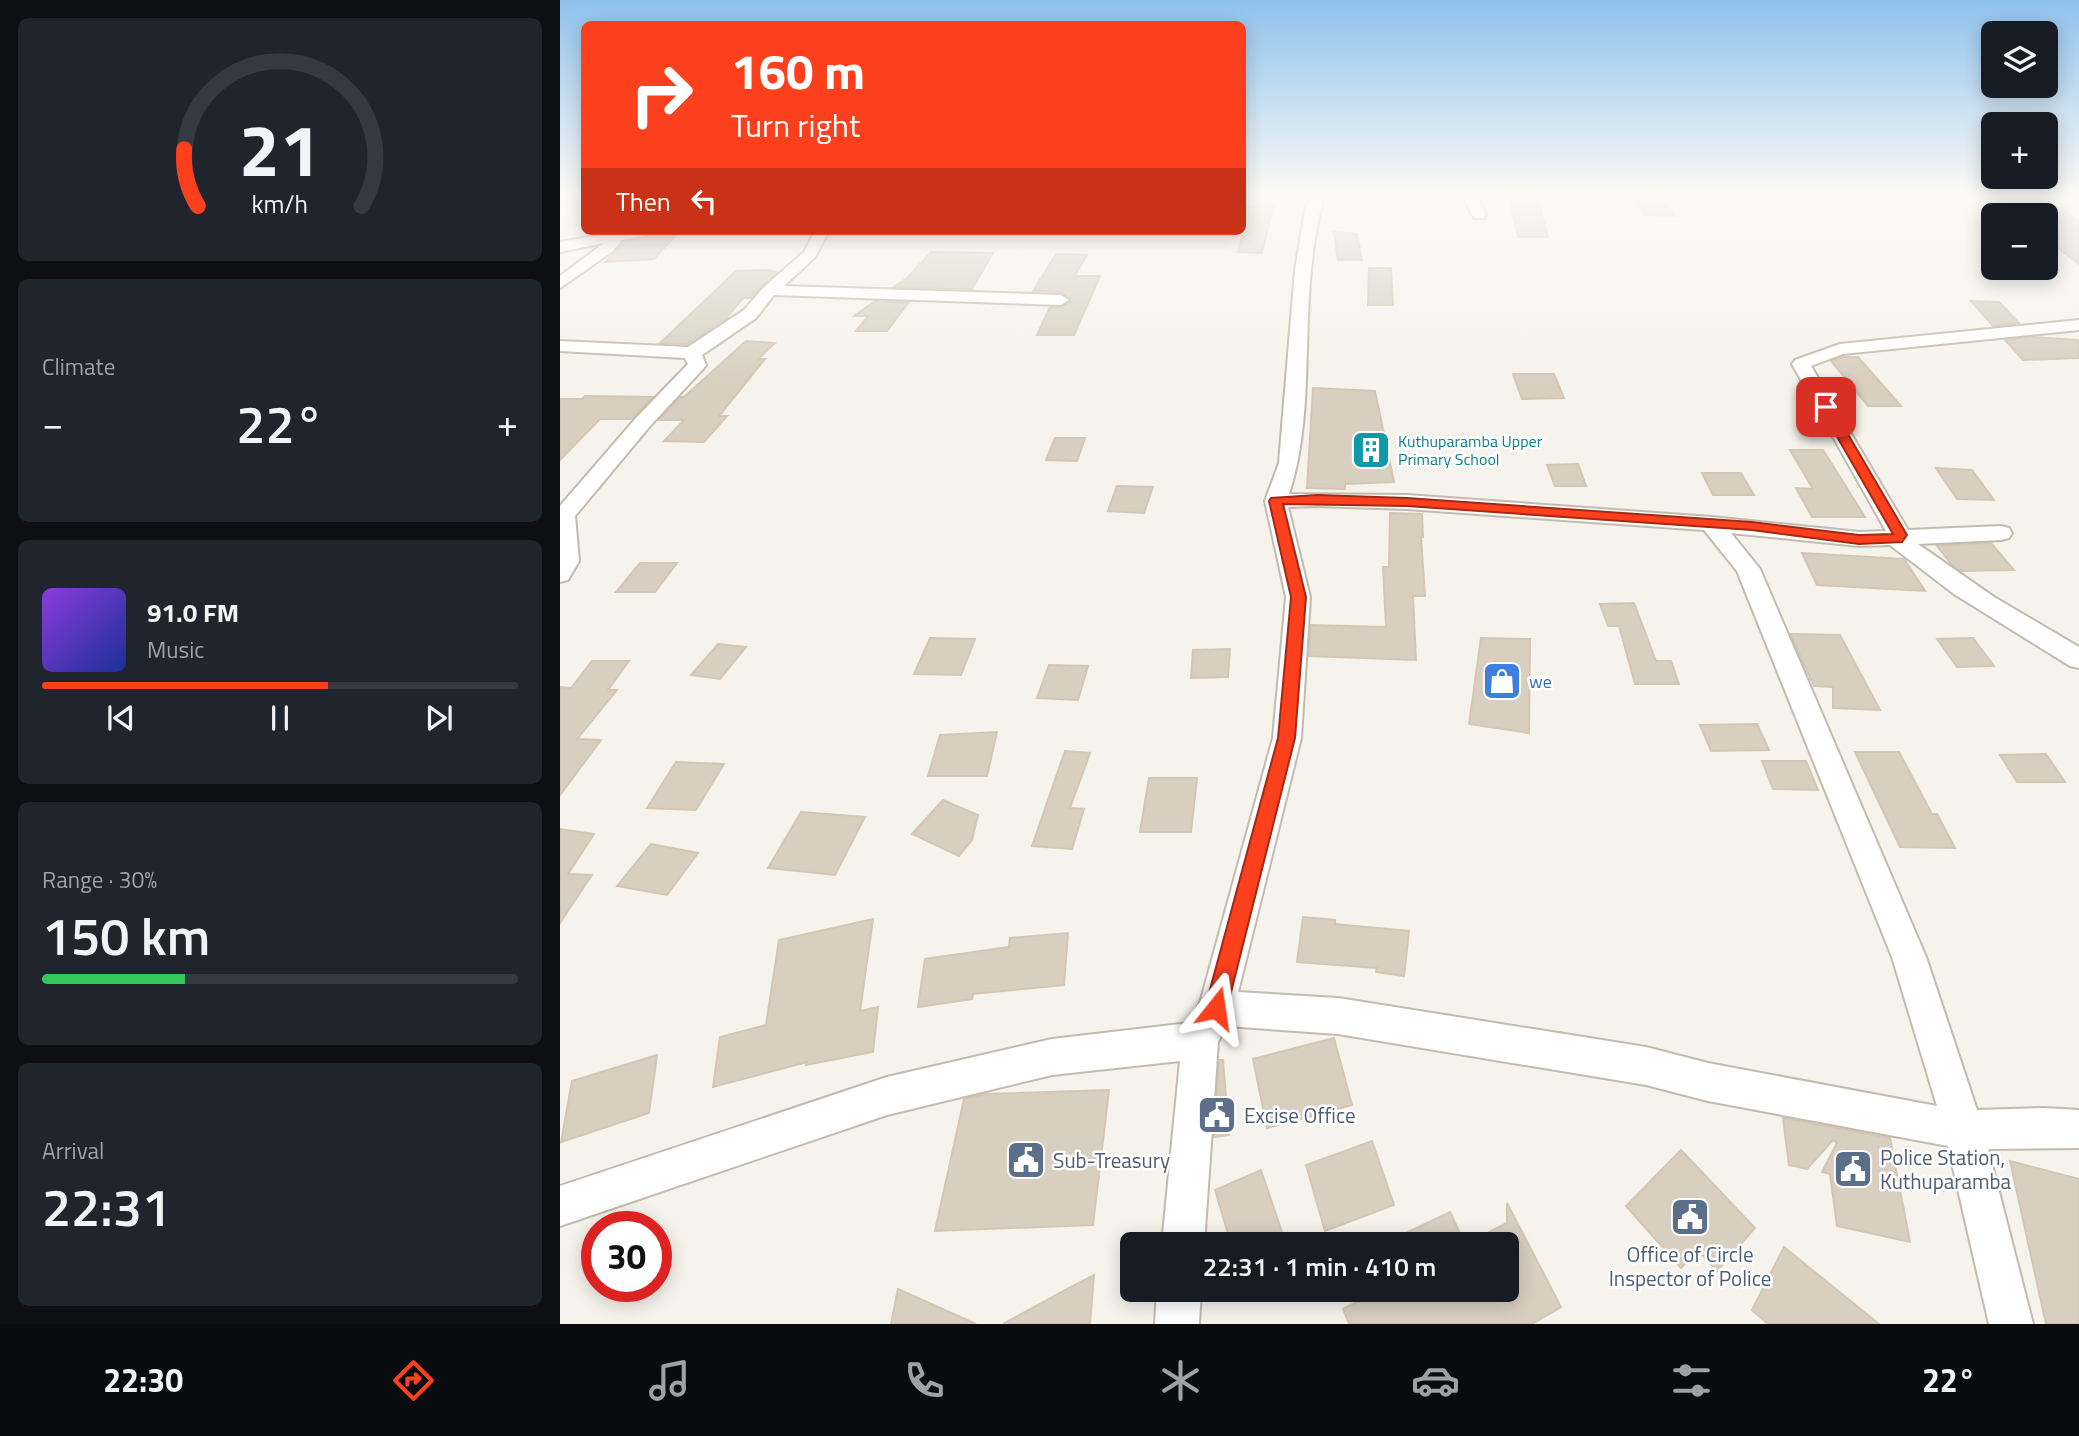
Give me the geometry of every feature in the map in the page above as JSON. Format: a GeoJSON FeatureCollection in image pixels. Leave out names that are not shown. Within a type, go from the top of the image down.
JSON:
{"type":"FeatureCollection","features":[{"type":"Feature","properties":{"kind":"street"},"geometry":{"type":"LineString","coordinates":[[560,283],[596,257]]}},
{"type":"Feature","properties":{"kind":"street"},"geometry":{"type":"LineString","coordinates":[[560,346],[692,353],[750,314],[770,290],[807,257]]}},
{"type":"Feature","properties":{"kind":"street"},"geometry":{"type":"LineString","coordinates":[[1184,1232],[1208,1024],[1287,738],[1298,597],[1276,501],[1289,463],[1305,257]]}},
{"type":"Feature","properties":{"kind":"street"},"geometry":{"type":"LineString","coordinates":[[770,290],[1061,300]]}},
{"type":"Feature","properties":{"kind":"street"},"geometry":{"type":"LineString","coordinates":[[2079,325],[1840,349],[1801,364],[1899,537],[1945,577],[2079,659]]}},
{"type":"Feature","properties":{"kind":"street"},"geometry":{"type":"LineString","coordinates":[[560,574],[567,561],[564,515],[643,422],[697,365],[692,353]]}},
{"type":"Feature","properties":{"kind":"street"},"geometry":{"type":"LineString","coordinates":[[1276,501],[1317,499],[1407,502],[1711,524],[1859,539],[2001,533]]}},
{"type":"Feature","properties":{"kind":"street"},"geometry":{"type":"LineString","coordinates":[[1711,524],[1748,569],[1909,957],[1964,1130],[2011,1324]]}},
{"type":"Feature","properties":{"kind":"street"},"geometry":{"type":"LineString","coordinates":[[560,1206],[887,1096],[1208,1024],[1338,1016],[1646,1066],[1708,1082],[1964,1130],[2044,1127],[2079,1129]]}},
{"type":"Feature","properties":{"kind":"street"},"geometry":{"type":"LineString","coordinates":[[1177,1324],[1178,1302]]}},
{"type":"Feature","properties":{"kind":"building"},"geometry":{"type":"Polygon","coordinates":[[[610,257],[656,257],[654,259],[605,262],[610,257]]]}},
{"type":"Feature","properties":{"kind":"building"},"geometry":{"type":"Polygon","coordinates":[[[927,257],[991,257],[972,289],[894,287],[907,278],[927,257]]]}},
{"type":"Feature","properties":{"kind":"building"},"geometry":{"type":"Polygon","coordinates":[[[1054,257],[1086,257],[1075,276],[1100,276],[1074,335],[1037,335],[1050,307],[1062,307],[1071,301],[1061,292],[1033,291],[1054,257]]]}},
{"type":"Feature","properties":{"kind":"building"},"geometry":{"type":"Polygon","coordinates":[[[1338,257],[1361,257],[1362,260],[1338,260],[1338,257]]]}},
{"type":"Feature","properties":{"kind":"building"},"geometry":{"type":"Polygon","coordinates":[[[2069,257],[2079,257],[2079,264],[2069,257]]]}},
{"type":"Feature","properties":{"kind":"building"},"geometry":{"type":"Polygon","coordinates":[[[1369,268],[1391,268],[1393,305],[1368,305],[1369,268]]]}},
{"type":"Feature","properties":{"kind":"building"},"geometry":{"type":"Polygon","coordinates":[[[736,271],[777,272],[751,298],[743,298],[725,320],[687,344],[660,343],[736,271]]]}},
{"type":"Feature","properties":{"kind":"building"},"geometry":{"type":"Polygon","coordinates":[[[875,301],[909,302],[887,331],[856,331],[868,316],[854,316],[875,301]]]}},
{"type":"Feature","properties":{"kind":"building"},"geometry":{"type":"Polygon","coordinates":[[[1971,301],[1999,302],[2019,323],[1993,326],[1971,301]]]}},
{"type":"Feature","properties":{"kind":"building"},"geometry":{"type":"Polygon","coordinates":[[[2032,337],[2079,340],[2079,358],[2023,360],[2005,340],[2032,337]]]}},
{"type":"Feature","properties":{"kind":"building"},"geometry":{"type":"Polygon","coordinates":[[[746,341],[775,343],[758,359],[765,359],[719,416],[727,416],[704,442],[664,441],[684,420],[659,420],[680,397],[684,397],[746,341]]]}},
{"type":"Feature","properties":{"kind":"building"},"geometry":{"type":"Polygon","coordinates":[[[1842,357],[1858,357],[1901,406],[1868,406],[1831,361],[1842,357]]]}},
{"type":"Feature","properties":{"kind":"building"},"geometry":{"type":"Polygon","coordinates":[[[1513,374],[1554,374],[1564,398],[1522,399],[1513,374]]]}},
{"type":"Feature","properties":{"kind":"building"},"geometry":{"type":"Polygon","coordinates":[[[1313,388],[1375,391],[1394,482],[1345,484],[1345,489],[1307,488],[1313,388]]]}},
{"type":"Feature","properties":{"kind":"building"},"geometry":{"type":"Polygon","coordinates":[[[585,396],[653,397],[632,419],[600,419],[560,460],[560,399],[582,399],[585,396]]]}},
{"type":"Feature","properties":{"kind":"building"},"geometry":{"type":"Polygon","coordinates":[[[1055,438],[1085,438],[1077,461],[1046,460],[1055,438]]]}},
{"type":"Feature","properties":{"kind":"building"},"geometry":{"type":"Polygon","coordinates":[[[1790,450],[1823,450],[1865,517],[1812,517],[1796,488],[1813,489],[1790,450]]]}},
{"type":"Feature","properties":{"kind":"building"},"geometry":{"type":"Polygon","coordinates":[[[1578,464],[1586,486],[1555,486],[1547,465],[1578,464]]]}},
{"type":"Feature","properties":{"kind":"building"},"geometry":{"type":"Polygon","coordinates":[[[1936,468],[1972,470],[1994,500],[1957,499],[1936,468]]]}},
{"type":"Feature","properties":{"kind":"building"},"geometry":{"type":"Polygon","coordinates":[[[1702,473],[1741,473],[1754,495],[1713,495],[1702,473]]]}},
{"type":"Feature","properties":{"kind":"building"},"geometry":{"type":"Polygon","coordinates":[[[1117,486],[1153,487],[1144,513],[1108,511],[1117,486]]]}},
{"type":"Feature","properties":{"kind":"building"},"geometry":{"type":"Polygon","coordinates":[[[1390,513],[1422,514],[1425,596],[1413,596],[1416,660],[1309,656],[1311,625],[1386,627],[1383,567],[1389,567],[1390,513]]]}},
{"type":"Feature","properties":{"kind":"building"},"geometry":{"type":"Polygon","coordinates":[[[1991,543],[2014,570],[1961,571],[1952,565],[1937,546],[1991,543]]]}},
{"type":"Feature","properties":{"kind":"building"},"geometry":{"type":"Polygon","coordinates":[[[1802,553],[1904,559],[1925,591],[1817,585],[1802,553]]]}},
{"type":"Feature","properties":{"kind":"building"},"geometry":{"type":"Polygon","coordinates":[[[640,563],[677,563],[655,592],[616,592],[640,563]]]}},
{"type":"Feature","properties":{"kind":"building"},"geometry":{"type":"Polygon","coordinates":[[[1634,603],[1656,661],[1671,661],[1679,684],[1635,684],[1619,626],[1608,626],[1600,604],[1634,603]]]}},
{"type":"Feature","properties":{"kind":"building"},"geometry":{"type":"Polygon","coordinates":[[[1790,634],[1840,635],[1880,710],[1833,708],[1833,687],[1814,686],[1790,634]]]}},
{"type":"Feature","properties":{"kind":"building"},"geometry":{"type":"Polygon","coordinates":[[[930,638],[975,639],[961,675],[914,674],[930,638]]]}},
{"type":"Feature","properties":{"kind":"building","name":"we"},"geometry":{"type":"Polygon","coordinates":[[[1481,638],[1530,639],[1529,733],[1469,724],[1481,638]]]}},
{"type":"Feature","properties":{"kind":"building"},"geometry":{"type":"Polygon","coordinates":[[[1973,638],[1994,666],[1957,667],[1937,639],[1973,638]]]}},
{"type":"Feature","properties":{"kind":"building"},"geometry":{"type":"Polygon","coordinates":[[[718,644],[746,647],[720,679],[691,675],[718,644]]]}},
{"type":"Feature","properties":{"kind":"building"},"geometry":{"type":"Polygon","coordinates":[[[1230,649],[1228,677],[1191,678],[1193,650],[1230,649]]]}},
{"type":"Feature","properties":{"kind":"building"},"geometry":{"type":"Polygon","coordinates":[[[592,661],[629,661],[608,690],[617,690],[577,739],[601,740],[560,795],[560,687],[571,688],[592,661]]]}},
{"type":"Feature","properties":{"kind":"building"},"geometry":{"type":"Polygon","coordinates":[[[1049,665],[1088,666],[1078,700],[1037,698],[1049,665]]]}},
{"type":"Feature","properties":{"kind":"building"},"geometry":{"type":"Polygon","coordinates":[[[1757,724],[1769,750],[1711,751],[1700,725],[1757,724]]]}},
{"type":"Feature","properties":{"kind":"building"},"geometry":{"type":"Polygon","coordinates":[[[997,732],[987,776],[928,776],[940,735],[997,732]]]}},
{"type":"Feature","properties":{"kind":"building"},"geometry":{"type":"Polygon","coordinates":[[[1065,751],[1090,753],[1070,808],[1084,809],[1072,849],[1032,846],[1065,751]]]}},
{"type":"Feature","properties":{"kind":"building"},"geometry":{"type":"Polygon","coordinates":[[[1855,752],[1899,752],[1932,814],[1937,814],[1955,848],[1900,847],[1855,752]]]}},
{"type":"Feature","properties":{"kind":"building"},"geometry":{"type":"Polygon","coordinates":[[[2046,754],[2065,782],[2017,782],[2000,755],[2046,754]]]}},
{"type":"Feature","properties":{"kind":"building"},"geometry":{"type":"Polygon","coordinates":[[[1762,761],[1806,761],[1818,790],[1773,789],[1762,761]]]}},
{"type":"Feature","properties":{"kind":"building"},"geometry":{"type":"Polygon","coordinates":[[[676,762],[724,764],[696,810],[647,808],[676,762]]]}},
{"type":"Feature","properties":{"kind":"building"},"geometry":{"type":"Polygon","coordinates":[[[1149,778],[1197,778],[1191,832],[1140,832],[1149,778]]]}},
{"type":"Feature","properties":{"kind":"building"},"geometry":{"type":"Polygon","coordinates":[[[943,800],[978,815],[972,840],[959,856],[912,834],[943,800]]]}},
{"type":"Feature","properties":{"kind":"building"},"geometry":{"type":"Polygon","coordinates":[[[801,812],[865,817],[835,875],[768,868],[801,812]]]}},
{"type":"Feature","properties":{"kind":"building"},"geometry":{"type":"Polygon","coordinates":[[[560,829],[594,834],[568,874],[592,875],[560,923],[560,829]]]}},
{"type":"Feature","properties":{"kind":"building"},"geometry":{"type":"Polygon","coordinates":[[[651,844],[698,853],[667,895],[617,886],[651,844]]]}},
{"type":"Feature","properties":{"kind":"building"},"geometry":{"type":"Polygon","coordinates":[[[1303,917],[1335,920],[1335,924],[1409,931],[1404,976],[1376,972],[1377,968],[1297,962],[1303,917]]]}},
{"type":"Feature","properties":{"kind":"building"},"geometry":{"type":"Polygon","coordinates":[[[873,919],[860,1011],[878,1007],[873,1052],[806,1065],[807,1062],[713,1087],[720,1037],[766,1025],[779,940],[873,919]]]}},
{"type":"Feature","properties":{"kind":"building"},"geometry":{"type":"Polygon","coordinates":[[[1068,933],[1064,985],[973,994],[972,999],[918,1007],[925,959],[1009,947],[1010,938],[1068,933]]]}},
{"type":"Feature","properties":{"kind":"building"},"geometry":{"type":"Polygon","coordinates":[[[1334,1038],[1352,1105],[1267,1128],[1253,1059],[1334,1038]]]}},
{"type":"Feature","properties":{"kind":"building"},"geometry":{"type":"Polygon","coordinates":[[[657,1055],[649,1113],[561,1142],[572,1081],[657,1055]]]}},
{"type":"Feature","properties":{"kind":"building"},"geometry":{"type":"Polygon","coordinates":[[[1219,1060],[1223,1060],[1229,1135],[1214,1137],[1219,1060]]]}},
{"type":"Feature","properties":{"kind":"building","name":"Sub-Treasury"},"geometry":{"type":"Polygon","coordinates":[[[1109,1090],[1093,1225],[935,1231],[964,1099],[986,1094],[1109,1090]]]}},
{"type":"Feature","properties":{"kind":"building","name":"Police Station, Kuthuparamba"},"geometry":{"type":"Polygon","coordinates":[[[1783,1118],[1890,1138],[1910,1242],[1837,1226],[1830,1174],[1822,1172],[1837,1143],[1833,1140],[1807,1169],[1789,1165],[1783,1118]]]}},
{"type":"Feature","properties":{"kind":"building"},"geometry":{"type":"Polygon","coordinates":[[[1372,1141],[1394,1205],[1325,1231],[1306,1165],[1372,1141]]]}},
{"type":"Feature","properties":{"kind":"building","name":"Office of Circle Inspector of Police"},"geometry":{"type":"Polygon","coordinates":[[[1681,1150],[1755,1228],[1717,1271],[1698,1250],[1681,1268],[1626,1206],[1681,1150]]]}},
{"type":"Feature","properties":{"kind":"building"},"geometry":{"type":"Polygon","coordinates":[[[2010,1161],[2079,1179],[2079,1324],[2046,1324],[2010,1161]]]}},
{"type":"Feature","properties":{"kind":"building"},"geometry":{"type":"Polygon","coordinates":[[[1261,1170],[1282,1232],[1227,1232],[1215,1190],[1261,1170]]]}},
{"type":"Feature","properties":{"kind":"building"},"geometry":{"type":"Polygon","coordinates":[[[1507,1203],[1561,1307],[1532,1324],[1349,1324],[1343,1309],[1357,1302],[1519,1302],[1519,1232],[1489,1232],[1507,1223],[1507,1203]]]}},
{"type":"Feature","properties":{"kind":"building"},"geometry":{"type":"Polygon","coordinates":[[[1450,1212],[1459,1232],[1408,1232],[1450,1212]]]}},
{"type":"Feature","properties":{"kind":"building","name":"Office of Circle Inspector of Police"},"geometry":{"type":"Polygon","coordinates":[[[1784,1247],[1879,1324],[1768,1324],[1752,1310],[1784,1247]]]}},
{"type":"Feature","properties":{"kind":"building"},"geometry":{"type":"Polygon","coordinates":[[[1094,1275],[1090,1324],[1003,1324],[1069,1288],[1094,1275]]]}},
{"type":"Feature","properties":{"kind":"building"},"geometry":{"type":"Polygon","coordinates":[[[898,1289],[976,1324],[891,1324],[898,1289]]]}},
{"type":"Feature","properties":{"kind":"place","name":"Kuthuparamba Upper Primary School"},"geometry":{"type":"Point","coordinates":[1371,450]}},
{"type":"Feature","properties":{"kind":"place","name":"we"},"geometry":{"type":"Point","coordinates":[1502,681]}},
{"type":"Feature","properties":{"kind":"place","name":"Excise Office"},"geometry":{"type":"Point","coordinates":[1217,1115]}},
{"type":"Feature","properties":{"kind":"place","name":"Sub-Treasury"},"geometry":{"type":"Point","coordinates":[1026,1160]}},
{"type":"Feature","properties":{"kind":"place","name":"Police Station, Kuthuparamba"},"geometry":{"type":"Point","coordinates":[1853,1169]}},
{"type":"Feature","properties":{"kind":"place","name":"Office of Circle Inspector of Police"},"geometry":{"type":"Point","coordinates":[1690,1217]}},
{"type":"Feature","properties":{"kind":"route"},"geometry":{"type":"LineString","coordinates":[[1216,1008],[1287,738],[1298,597],[1276,501],[1317,499],[1407,502],[1752,526],[1859,539],[1897,538],[1900,535],[1826,407]]}}]}
